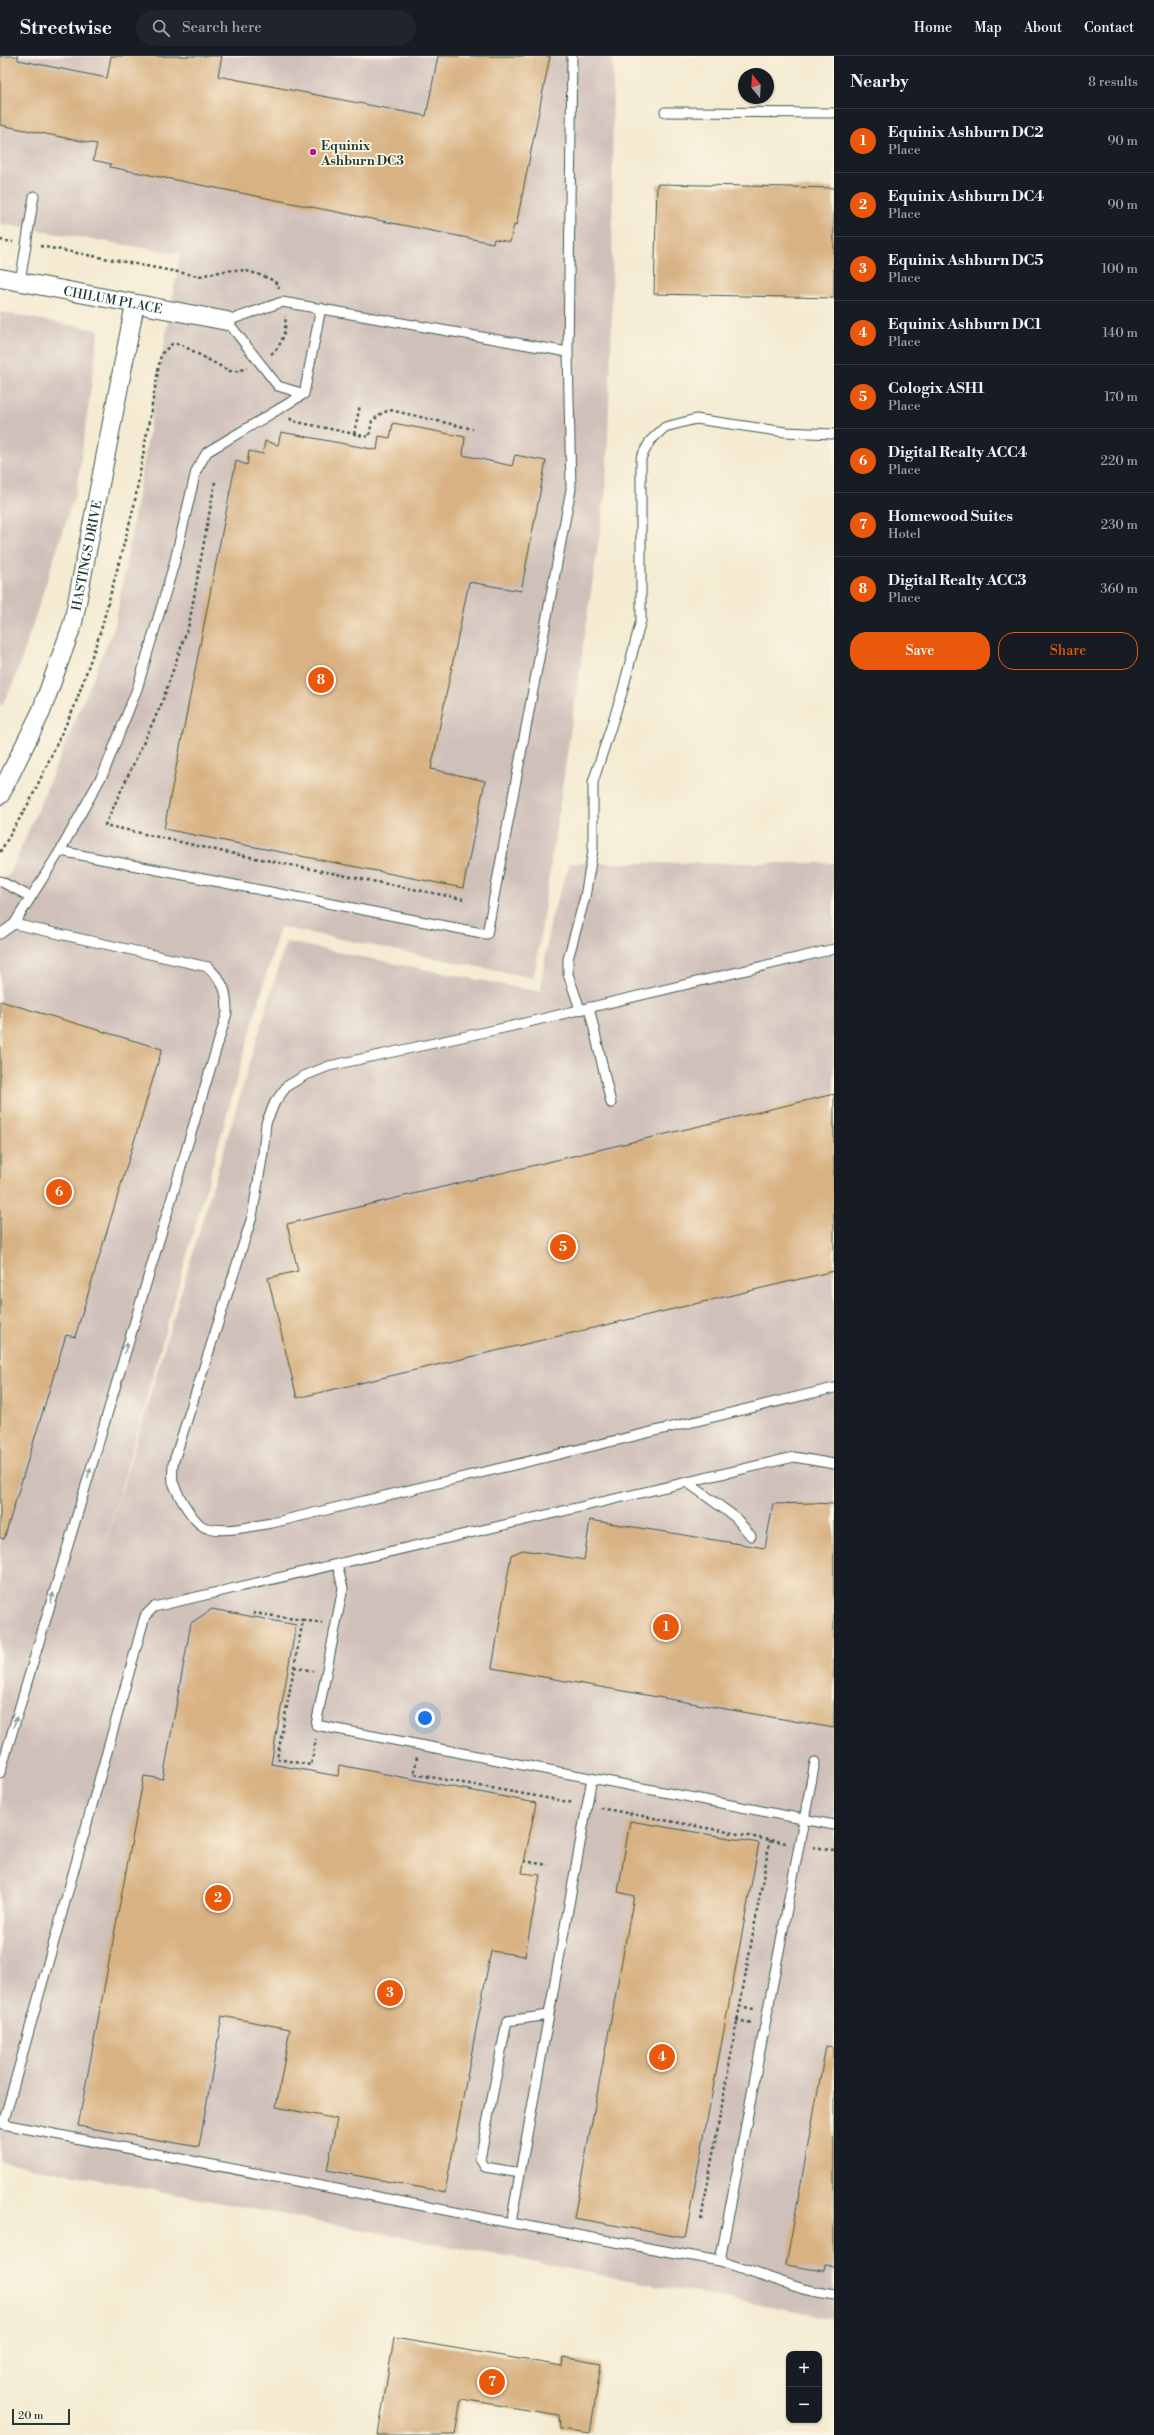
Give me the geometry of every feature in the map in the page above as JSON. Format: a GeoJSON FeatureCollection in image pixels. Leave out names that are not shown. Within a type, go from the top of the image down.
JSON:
{"type":"FeatureCollection","features":[{"type":"Feature","properties":{"kind":"street","name":"CHILUM PLACE"},"geometry":{"type":"LineString","coordinates":[[0,278],[227,321]]}},
{"type":"Feature","properties":{"kind":"street","name":"HASTINGS DRIVE"},"geometry":{"type":"LineString","coordinates":[[0,795],[41,712],[73,623],[135,304]]}},
{"type":"Feature","properties":{"kind":"lane"},"geometry":{"type":"LineString","coordinates":[[60,851],[487,934],[571,489],[568,352],[572,56]]}},
{"type":"Feature","properties":{"kind":"lane"},"geometry":{"type":"LineString","coordinates":[[665,112],[834,113]]}},
{"type":"Feature","properties":{"kind":"lane"},"geometry":{"type":"LineString","coordinates":[[20,282],[34,196]]}},
{"type":"Feature","properties":{"kind":"lane"},"geometry":{"type":"LineString","coordinates":[[304,394],[278,386],[227,321],[282,302],[568,352]]}},
{"type":"Feature","properties":{"kind":"lane"},"geometry":{"type":"LineString","coordinates":[[304,394],[321,308]]}},
{"type":"Feature","properties":{"kind":"lane"},"geometry":{"type":"LineString","coordinates":[[0,934],[14,924],[60,851],[104,772],[137,690],[174,564],[196,471],[207,452],[304,394]]}},
{"type":"Feature","properties":{"kind":"lane"},"geometry":{"type":"LineString","coordinates":[[611,1103],[584,1008],[568,974],[568,959],[585,897],[593,850],[593,782],[622,693],[641,620],[641,458],[650,441],[665,427],[696,419],[785,432],[834,434]]}},
{"type":"Feature","properties":{"kind":"lane"},"geometry":{"type":"LineString","coordinates":[[0,881],[31,897]]}},
{"type":"Feature","properties":{"kind":"lane"},"geometry":{"type":"LineString","coordinates":[[0,1773],[227,1013],[227,994],[220,978],[208,967],[14,924]]}},
{"type":"Feature","properties":{"kind":"lane"},"geometry":{"type":"LineString","coordinates":[[834,949],[329,1066],[304,1076],[287,1086],[275,1102],[266,1123],[263,1153],[252,1217],[173,1464],[173,1481],[178,1496],[189,1512],[205,1528],[223,1530],[272,1523],[834,1388]]}},
{"type":"Feature","properties":{"kind":"lane"},"geometry":{"type":"LineString","coordinates":[[834,1464],[794,1457],[154,1607],[145,1616],[3,2124],[511,2223],[720,2261],[803,2289],[834,2295]]}},
{"type":"Feature","properties":{"kind":"lane"},"geometry":{"type":"LineString","coordinates":[[687,1482],[736,1517],[751,1536]]}},
{"type":"Feature","properties":{"kind":"lane"},"geometry":{"type":"LineString","coordinates":[[337,1564],[343,1588],[316,1725],[834,1825]]}},
{"type":"Feature","properties":{"kind":"lane"},"geometry":{"type":"LineString","coordinates":[[720,2261],[815,1762]]}},
{"type":"Feature","properties":{"kind":"lane"},"geometry":{"type":"LineString","coordinates":[[511,2223],[592,1778]]}},
{"type":"Feature","properties":{"kind":"lane"},"geometry":{"type":"LineString","coordinates":[[520,2173],[486,2167],[480,2159],[507,2021],[549,2014]]}},
{"type":"Feature","properties":{"kind":"path"},"geometry":{"type":"LineString","coordinates":[[0,240],[199,276],[224,269],[247,270],[273,280],[278,285],[286,321],[282,341],[276,352],[238,371],[229,371],[180,344],[172,344],[161,354],[134,506],[101,630],[75,705],[30,801],[0,852]]}},
{"type":"Feature","properties":{"kind":"path"},"geometry":{"type":"LineString","coordinates":[[354,434],[360,405]]}},
{"type":"Feature","properties":{"kind":"path"},"geometry":{"type":"LineString","coordinates":[[282,406],[292,420],[369,436],[372,421],[382,413],[390,410],[473,429]]}},
{"type":"Feature","properties":{"kind":"path"},"geometry":{"type":"LineString","coordinates":[[215,482],[189,624],[161,705],[105,825],[220,851],[463,898]]}},
{"type":"Feature","properties":{"kind":"path"},"geometry":{"type":"LineString","coordinates":[[253,1613],[335,1626]]}},
{"type":"Feature","properties":{"kind":"path"},"geometry":{"type":"LineString","coordinates":[[302,1620],[277,1760],[312,1765],[317,1736]]}},
{"type":"Feature","properties":{"kind":"path"},"geometry":{"type":"LineString","coordinates":[[294,1667],[326,1674]]}},
{"type":"Feature","properties":{"kind":"path"},"geometry":{"type":"LineString","coordinates":[[410,1753],[418,1754],[414,1774],[789,1844]]}},
{"type":"Feature","properties":{"kind":"path"},"geometry":{"type":"LineString","coordinates":[[701,2220],[770,1840]]}},
{"type":"Feature","properties":{"kind":"path"},"geometry":{"type":"LineString","coordinates":[[811,1846],[834,1850]]}},
{"type":"Feature","properties":{"kind":"path"},"geometry":{"type":"LineString","coordinates":[[524,1861],[548,1865]]}},
{"type":"Feature","properties":{"kind":"shaded area"},"geometry":{"type":"Polygon","coordinates":[[[0,56],[613,56],[612,322],[606,491],[534,978],[280,927],[102,1555],[286,942],[540,992],[551,919],[570,863],[834,863],[834,2319],[0,2161],[0,883],[11,872],[115,626],[180,254],[0,224],[0,56]]]}},
{"type":"Feature","properties":{"kind":"shaded area"},"geometry":{"type":"Polygon","coordinates":[[[0,312],[99,330],[77,488],[14,682],[0,709],[0,312]]]}},
{"type":"Feature","properties":{"kind":"building","name":"Equinix Ashburn DC3"},"geometry":{"type":"Polygon","coordinates":[[[0,56],[18,56],[18,60],[107,78],[111,56],[222,56],[218,76],[426,116],[438,56],[550,56],[516,226],[514,225],[510,242],[494,239],[493,243],[110,167],[111,164],[93,160],[97,144],[0,125],[0,56]]]}},
{"type":"Feature","properties":{"kind":"building"},"geometry":{"type":"Polygon","coordinates":[[[657,184],[834,188],[834,298],[654,294],[657,184]]]}},
{"type":"Feature","properties":{"kind":"building"},"geometry":{"type":"Polygon","coordinates":[[[393,423],[465,437],[463,455],[512,466],[515,455],[546,461],[521,591],[469,582],[431,769],[485,781],[463,888],[164,829],[236,461],[247,465],[249,451],[263,454],[265,441],[278,445],[281,432],[377,450],[379,436],[390,438],[393,423]]]}},
{"type":"Feature","properties":{"kind":"building"},"geometry":{"type":"Polygon","coordinates":[[[0,1001],[162,1049],[75,1337],[66,1335],[4,1539],[0,1538],[0,1001]]]}},
{"type":"Feature","properties":{"kind":"building"},"geometry":{"type":"Polygon","coordinates":[[[834,1094],[834,1271],[297,1398],[268,1278],[298,1271],[287,1224],[834,1094]]]}},
{"type":"Feature","properties":{"kind":"building"},"geometry":{"type":"Polygon","coordinates":[[[773,1504],[834,1504],[834,1728],[492,1668],[511,1555],[523,1550],[584,1560],[590,1520],[765,1548],[773,1504]]]}},
{"type":"Feature","properties":{"kind":"building"},"geometry":{"type":"Polygon","coordinates":[[[212,1609],[296,1625],[271,1764],[338,1776],[339,1765],[536,1803],[522,1873],[540,1875],[525,1956],[491,1951],[445,2192],[327,2170],[337,2119],[276,2107],[290,2029],[222,2016],[199,2147],[78,2126],[144,1776],[163,1779],[191,1623],[212,1609]]]}},
{"type":"Feature","properties":{"kind":"building"},"geometry":{"type":"Polygon","coordinates":[[[630,1821],[759,1843],[685,2238],[574,2218],[634,1896],[618,1892],[630,1821]]]}},
{"type":"Feature","properties":{"kind":"building"},"geometry":{"type":"Polygon","coordinates":[[[826,2046],[834,2047],[834,2266],[824,2265],[823,2271],[786,2265],[826,2046]]]}},
{"type":"Feature","properties":{"kind":"building"},"geometry":{"type":"Polygon","coordinates":[[[394,2338],[562,2366],[563,2357],[601,2364],[590,2433],[560,2429],[559,2415],[461,2399],[455,2435],[378,2435],[394,2338]]]}},
{"type":"Feature","properties":{"kind":"place","name":"Equinix Ashburn DC3"},"geometry":{"type":"Point","coordinates":[313,152]}},
{"type":"Feature","properties":{"kind":"place","name":"Digital Realty ACC3"},"geometry":{"type":"Point","coordinates":[321,680]}},
{"type":"Feature","properties":{"kind":"place","name":"Digital Realty ACC4"},"geometry":{"type":"Point","coordinates":[59,1192]}},
{"type":"Feature","properties":{"kind":"place","name":"Cologix ASH1"},"geometry":{"type":"Point","coordinates":[563,1247]}},
{"type":"Feature","properties":{"kind":"place","name":"Equinix Ashburn DC2"},"geometry":{"type":"Point","coordinates":[666,1627]}},
{"type":"Feature","properties":{"kind":"place","name":"Equinix Ashburn DC4"},"geometry":{"type":"Point","coordinates":[218,1898]}},
{"type":"Feature","properties":{"kind":"place","name":"Equinix Ashburn DC5"},"geometry":{"type":"Point","coordinates":[390,1993]}},
{"type":"Feature","properties":{"kind":"place","name":"Equinix Ashburn DC1"},"geometry":{"type":"Point","coordinates":[662,2057]}},
{"type":"Feature","properties":{"kind":"place","name":"Homewood Suites"},"geometry":{"type":"Point","coordinates":[492,2382]}}]}
